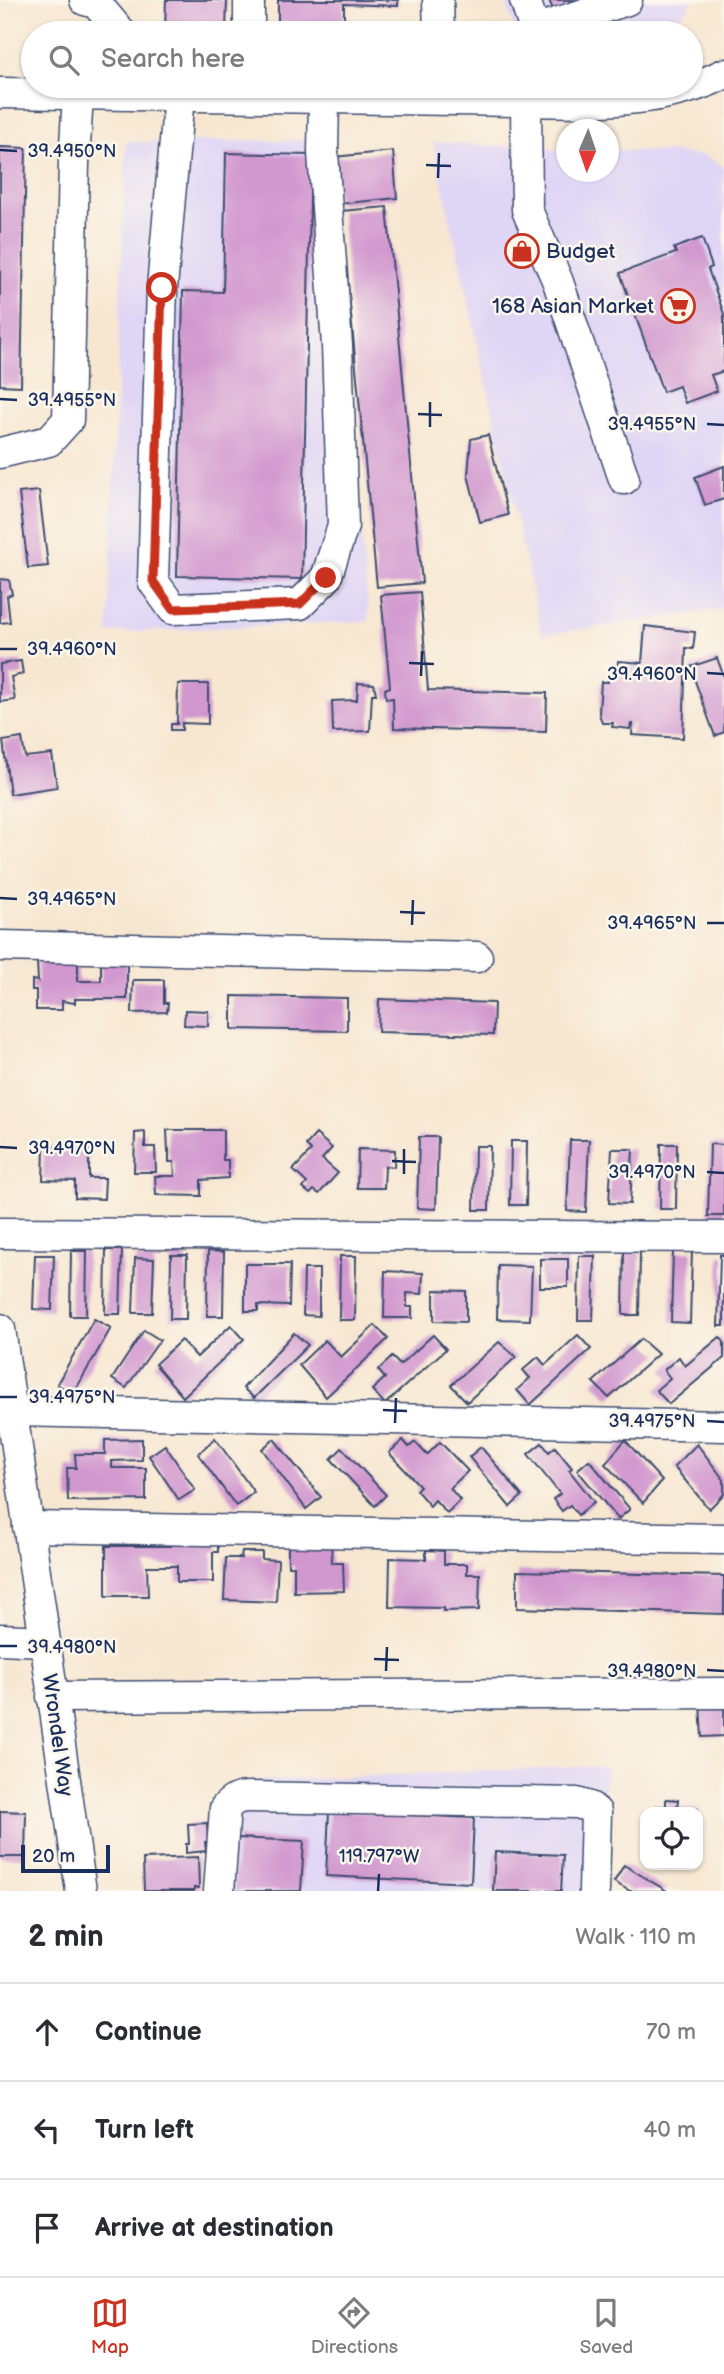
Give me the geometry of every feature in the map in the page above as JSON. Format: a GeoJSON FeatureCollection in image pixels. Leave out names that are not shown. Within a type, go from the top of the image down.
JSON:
{"type":"FeatureCollection","features":[{"type":"Feature","properties":{"kind":"street"},"geometry":{"type":"LineString","coordinates":[[85,0],[96,2],[111,21]]}},
{"type":"Feature","properties":{"kind":"street"},"geometry":{"type":"LineString","coordinates":[[249,0],[249,21]]}},
{"type":"Feature","properties":{"kind":"street"},"geometry":{"type":"LineString","coordinates":[[438,0],[439,21]]}},
{"type":"Feature","properties":{"kind":"street"},"geometry":{"type":"LineString","coordinates":[[525,0],[532,21]]}},
{"type":"Feature","properties":{"kind":"street"},"geometry":{"type":"LineString","coordinates":[[563,21],[627,0]]}},
{"type":"Feature","properties":{"kind":"street"},"geometry":{"type":"LineString","coordinates":[[703,84],[724,74]]}},
{"type":"Feature","properties":{"kind":"street"},"geometry":{"type":"LineString","coordinates":[[0,93],[21,93]]}},
{"type":"Feature","properties":{"kind":"street"},"geometry":{"type":"LineString","coordinates":[[0,453],[49,441],[68,420],[78,98]]}},
{"type":"Feature","properties":{"kind":"street"},"geometry":{"type":"LineString","coordinates":[[179,98],[162,288],[153,581],[173,609],[300,604],[326,578],[343,526],[337,345],[323,153],[324,98]]}},
{"type":"Feature","properties":{"kind":"street"},"geometry":{"type":"LineString","coordinates":[[486,98],[588,102],[640,98]]}},
{"type":"Feature","properties":{"kind":"street"},"geometry":{"type":"LineString","coordinates":[[526,101],[527,211],[558,282],[624,479]]}},
{"type":"Feature","properties":{"kind":"street"},"geometry":{"type":"LineString","coordinates":[[0,946],[477,957]]}},
{"type":"Feature","properties":{"kind":"street"},"geometry":{"type":"LineString","coordinates":[[0,1233],[724,1237]]}},
{"type":"Feature","properties":{"kind":"street","name":"Wrondel Way"},"geometry":{"type":"LineString","coordinates":[[0,1329],[3,1373],[12,1411],[81,1891]]}},
{"type":"Feature","properties":{"kind":"street"},"geometry":{"type":"LineString","coordinates":[[12,1411],[724,1426]]}},
{"type":"Feature","properties":{"kind":"street"},"geometry":{"type":"LineString","coordinates":[[28,1527],[724,1539]]}},
{"type":"Feature","properties":{"kind":"street"},"geometry":{"type":"LineString","coordinates":[[0,1639],[44,1641]]}},
{"type":"Feature","properties":{"kind":"street"},"geometry":{"type":"LineString","coordinates":[[52,1697],[724,1693]]}},
{"type":"Feature","properties":{"kind":"street"},"geometry":{"type":"LineString","coordinates":[[219,1891],[225,1808],[239,1797],[250,1797],[577,1802],[596,1812],[594,1891]]}},
{"type":"Feature","properties":{"kind":"shaded area"},"geometry":{"type":"Polygon","coordinates":[[[505,0],[691,0],[688,8],[675,21],[512,21],[505,0]]]}},
{"type":"Feature","properties":{"kind":"shaded area"},"geometry":{"type":"Polygon","coordinates":[[[328,140],[369,621],[108,633],[126,142],[328,140]]]}},
{"type":"Feature","properties":{"kind":"shaded area"},"geometry":{"type":"Polygon","coordinates":[[[433,142],[556,149],[556,182],[619,182],[619,150],[706,156],[724,167],[724,609],[542,635],[433,142]]]}},
{"type":"Feature","properties":{"kind":"shaded area"},"geometry":{"type":"Polygon","coordinates":[[[606,1766],[599,1891],[223,1891],[228,1782],[606,1766]]]}},
{"type":"Feature","properties":{"kind":"building"},"geometry":{"type":"Polygon","coordinates":[[[166,0],[227,0],[226,21],[165,21],[166,0]]]}},
{"type":"Feature","properties":{"kind":"building"},"geometry":{"type":"Polygon","coordinates":[[[278,0],[398,0],[398,6],[344,4],[344,21],[278,21],[278,0]]]}},
{"type":"Feature","properties":{"kind":"building"},"geometry":{"type":"Polygon","coordinates":[[[549,0],[586,0],[554,12],[549,0]]]}},
{"type":"Feature","properties":{"kind":"building"},"geometry":{"type":"Polygon","coordinates":[[[0,147],[26,148],[21,386],[0,385],[0,147]]]}},
{"type":"Feature","properties":{"kind":"building"},"geometry":{"type":"Polygon","coordinates":[[[393,151],[397,198],[338,204],[334,157],[393,151]]]}},
{"type":"Feature","properties":{"kind":"building"},"geometry":{"type":"Polygon","coordinates":[[[226,153],[311,155],[302,579],[177,576],[183,291],[223,292],[226,153]]]}},
{"type":"Feature","properties":{"kind":"building"},"geometry":{"type":"Polygon","coordinates":[[[387,207],[422,583],[377,587],[341,211],[387,207]]]}},
{"type":"Feature","properties":{"kind":"building"},"geometry":{"type":"Polygon","coordinates":[[[702,238],[712,267],[708,269],[724,314],[724,371],[711,375],[717,391],[685,403],[679,386],[663,392],[620,273],[676,253],[674,248],[702,238]]]}},
{"type":"Feature","properties":{"kind":"building"},"geometry":{"type":"Polygon","coordinates":[[[488,435],[508,515],[480,522],[468,475],[471,439],[488,435]]]}},
{"type":"Feature","properties":{"kind":"building"},"geometry":{"type":"Polygon","coordinates":[[[724,466],[724,499],[705,505],[695,477],[724,466]]]}},
{"type":"Feature","properties":{"kind":"building"},"geometry":{"type":"Polygon","coordinates":[[[39,491],[48,566],[28,568],[19,493],[39,491]]]}},
{"type":"Feature","properties":{"kind":"building"},"geometry":{"type":"Polygon","coordinates":[[[0,579],[9,580],[12,594],[7,596],[10,622],[0,623],[0,579]]]}},
{"type":"Feature","properties":{"kind":"building"},"geometry":{"type":"Polygon","coordinates":[[[420,592],[428,690],[547,693],[546,732],[394,728],[393,698],[386,699],[385,689],[390,687],[381,595],[420,592]]]}},
{"type":"Feature","properties":{"kind":"building"},"geometry":{"type":"Polygon","coordinates":[[[645,626],[695,632],[693,649],[686,648],[683,738],[632,735],[633,724],[630,729],[612,727],[613,723],[602,723],[599,713],[601,682],[608,682],[608,672],[617,673],[618,661],[642,663],[645,626]]]}},
{"type":"Feature","properties":{"kind":"building"},"geometry":{"type":"Polygon","coordinates":[[[717,658],[724,677],[724,732],[715,736],[690,667],[717,658]]]}},
{"type":"Feature","properties":{"kind":"building"},"geometry":{"type":"Polygon","coordinates":[[[21,661],[23,674],[11,677],[15,700],[0,702],[0,664],[21,661]]]}},
{"type":"Feature","properties":{"kind":"building"},"geometry":{"type":"Polygon","coordinates":[[[358,683],[374,684],[376,694],[372,694],[370,731],[333,732],[332,701],[357,700],[358,683]]]}},
{"type":"Feature","properties":{"kind":"building"},"geometry":{"type":"Polygon","coordinates":[[[178,684],[208,684],[208,724],[182,723],[182,730],[171,730],[171,724],[177,724],[178,684]]]}},
{"type":"Feature","properties":{"kind":"building"},"geometry":{"type":"Polygon","coordinates":[[[22,738],[25,757],[52,754],[57,787],[10,794],[3,741],[22,738]]]}},
{"type":"Feature","properties":{"kind":"building"},"geometry":{"type":"Polygon","coordinates":[[[101,960],[127,960],[127,999],[75,999],[75,1003],[62,1001],[62,1010],[36,1010],[36,990],[32,990],[32,980],[38,981],[37,962],[78,962],[78,981],[101,981],[101,960]]]}},
{"type":"Feature","properties":{"kind":"building"},"geometry":{"type":"Polygon","coordinates":[[[133,980],[164,980],[164,1003],[168,1003],[167,1012],[132,1013],[133,980]]]}},
{"type":"Feature","properties":{"kind":"building"},"geometry":{"type":"Polygon","coordinates":[[[232,996],[347,998],[347,1031],[232,1029],[232,996]]]}},
{"type":"Feature","properties":{"kind":"building"},"geometry":{"type":"Polygon","coordinates":[[[379,999],[494,1003],[493,1035],[378,1032],[379,999]]]}},
{"type":"Feature","properties":{"kind":"building"},"geometry":{"type":"Polygon","coordinates":[[[185,1010],[208,1011],[208,1026],[184,1025],[185,1010]]]}},
{"type":"Feature","properties":{"kind":"building"},"geometry":{"type":"Polygon","coordinates":[[[167,1130],[223,1130],[223,1160],[228,1160],[228,1178],[201,1180],[201,1196],[156,1195],[155,1176],[175,1176],[174,1162],[169,1162],[167,1130]]]}},
{"type":"Feature","properties":{"kind":"building"},"geometry":{"type":"Polygon","coordinates":[[[145,1132],[145,1147],[155,1147],[156,1172],[134,1172],[135,1133],[145,1132]]]}},
{"type":"Feature","properties":{"kind":"building"},"geometry":{"type":"Polygon","coordinates":[[[316,1134],[332,1148],[322,1159],[338,1173],[319,1194],[314,1190],[310,1194],[303,1188],[307,1183],[293,1170],[311,1151],[306,1145],[316,1134]]]}},
{"type":"Feature","properties":{"kind":"building"},"geometry":{"type":"Polygon","coordinates":[[[419,1137],[438,1137],[436,1209],[417,1208],[419,1137]]]}},
{"type":"Feature","properties":{"kind":"building"},"geometry":{"type":"Polygon","coordinates":[[[570,1140],[589,1140],[586,1212],[567,1211],[570,1140]]]}},
{"type":"Feature","properties":{"kind":"building"},"geometry":{"type":"Polygon","coordinates":[[[511,1141],[527,1141],[526,1205],[510,1205],[511,1141]]]}},
{"type":"Feature","properties":{"kind":"building"},"geometry":{"type":"Polygon","coordinates":[[[661,1144],[677,1144],[676,1209],[660,1209],[661,1144]]]}},
{"type":"Feature","properties":{"kind":"building"},"geometry":{"type":"Polygon","coordinates":[[[710,1144],[724,1145],[724,1216],[708,1216],[710,1144]]]}},
{"type":"Feature","properties":{"kind":"building"},"geometry":{"type":"Polygon","coordinates":[[[475,1146],[490,1146],[489,1210],[474,1210],[475,1146]]]}},
{"type":"Feature","properties":{"kind":"building"},"geometry":{"type":"Polygon","coordinates":[[[44,1147],[89,1149],[89,1178],[105,1178],[104,1199],[75,1198],[75,1181],[43,1180],[44,1147]]]}},
{"type":"Feature","properties":{"kind":"building"},"geometry":{"type":"Polygon","coordinates":[[[358,1149],[395,1150],[394,1167],[385,1166],[384,1188],[357,1188],[358,1149]]]}},
{"type":"Feature","properties":{"kind":"building"},"geometry":{"type":"Polygon","coordinates":[[[612,1149],[633,1149],[630,1204],[609,1203],[612,1149]]]}},
{"type":"Feature","properties":{"kind":"building"},"geometry":{"type":"Polygon","coordinates":[[[106,1250],[122,1250],[120,1314],[105,1314],[106,1250]]]}},
{"type":"Feature","properties":{"kind":"building"},"geometry":{"type":"Polygon","coordinates":[[[71,1251],[87,1251],[86,1316],[70,1316],[71,1251]]]}},
{"type":"Feature","properties":{"kind":"building"},"geometry":{"type":"Polygon","coordinates":[[[208,1251],[224,1252],[223,1316],[207,1316],[208,1251]]]}},
{"type":"Feature","properties":{"kind":"building"},"geometry":{"type":"Polygon","coordinates":[[[624,1251],[640,1251],[639,1315],[623,1315],[624,1251]]]}},
{"type":"Feature","properties":{"kind":"building"},"geometry":{"type":"Polygon","coordinates":[[[673,1251],[692,1251],[690,1323],[671,1322],[673,1251]]]}},
{"type":"Feature","properties":{"kind":"building"},"geometry":{"type":"Polygon","coordinates":[[[35,1255],[54,1255],[52,1310],[33,1309],[35,1255]]]}},
{"type":"Feature","properties":{"kind":"building"},"geometry":{"type":"Polygon","coordinates":[[[171,1255],[187,1255],[186,1319],[170,1319],[171,1255]]]}},
{"type":"Feature","properties":{"kind":"building"},"geometry":{"type":"Polygon","coordinates":[[[720,1255],[724,1255],[724,1326],[718,1326],[720,1255]]]}},
{"type":"Feature","properties":{"kind":"building"},"geometry":{"type":"Polygon","coordinates":[[[340,1256],[356,1256],[355,1320],[339,1320],[340,1256]]]}},
{"type":"Feature","properties":{"kind":"building"},"geometry":{"type":"Polygon","coordinates":[[[579,1256],[595,1256],[593,1320],[578,1320],[579,1256]]]}},
{"type":"Feature","properties":{"kind":"building"},"geometry":{"type":"Polygon","coordinates":[[[135,1258],[154,1259],[152,1313],[133,1313],[135,1258]]]}},
{"type":"Feature","properties":{"kind":"building"},"geometry":{"type":"Polygon","coordinates":[[[540,1259],[568,1259],[568,1287],[540,1287],[540,1259]]]}},
{"type":"Feature","properties":{"kind":"building"},"geometry":{"type":"Polygon","coordinates":[[[245,1264],[290,1264],[289,1306],[258,1305],[258,1311],[245,1311],[245,1264]]]}},
{"type":"Feature","properties":{"kind":"building"},"geometry":{"type":"Polygon","coordinates":[[[498,1265],[532,1266],[530,1320],[497,1319],[498,1265]]]}},
{"type":"Feature","properties":{"kind":"building"},"geometry":{"type":"Polygon","coordinates":[[[304,1269],[319,1269],[319,1316],[303,1315],[304,1269]]]}},
{"type":"Feature","properties":{"kind":"building"},"geometry":{"type":"Polygon","coordinates":[[[385,1271],[423,1273],[422,1294],[407,1293],[407,1307],[412,1307],[412,1318],[384,1318],[385,1271]]]}},
{"type":"Feature","properties":{"kind":"building"},"geometry":{"type":"Polygon","coordinates":[[[434,1290],[466,1291],[466,1322],[434,1321],[434,1290]]]}},
{"type":"Feature","properties":{"kind":"building"},"geometry":{"type":"Polygon","coordinates":[[[94,1319],[111,1328],[73,1394],[57,1384],[94,1319]]]}},
{"type":"Feature","properties":{"kind":"building"},"geometry":{"type":"Polygon","coordinates":[[[231,1325],[244,1339],[183,1397],[155,1364],[181,1340],[197,1357],[231,1325]]]}},
{"type":"Feature","properties":{"kind":"building"},"geometry":{"type":"Polygon","coordinates":[[[375,1325],[388,1339],[326,1397],[299,1365],[325,1340],[341,1357],[375,1325]]]}},
{"type":"Feature","properties":{"kind":"building"},"geometry":{"type":"Polygon","coordinates":[[[144,1330],[160,1340],[126,1388],[112,1379],[144,1330]]]}},
{"type":"Feature","properties":{"kind":"building"},"geometry":{"type":"Polygon","coordinates":[[[294,1333],[308,1345],[254,1398],[243,1388],[294,1333]]]}},
{"type":"Feature","properties":{"kind":"building"},"geometry":{"type":"Polygon","coordinates":[[[433,1335],[446,1349],[385,1404],[372,1390],[385,1378],[378,1370],[392,1357],[400,1365],[433,1335]]]}},
{"type":"Feature","properties":{"kind":"building"},"geometry":{"type":"Polygon","coordinates":[[[578,1335],[591,1349],[530,1405],[517,1390],[530,1378],[523,1370],[538,1357],[545,1365],[578,1335]]]}},
{"type":"Feature","properties":{"kind":"building"},"geometry":{"type":"Polygon","coordinates":[[[720,1337],[724,1342],[724,1358],[669,1404],[656,1390],[670,1378],[664,1370],[679,1357],[685,1366],[720,1337]]]}},
{"type":"Feature","properties":{"kind":"building"},"geometry":{"type":"Polygon","coordinates":[[[641,1339],[658,1354],[609,1398],[593,1382],[641,1339]]]}},
{"type":"Feature","properties":{"kind":"building"},"geometry":{"type":"Polygon","coordinates":[[[499,1342],[516,1357],[467,1402],[451,1385],[499,1342]]]}},
{"type":"Feature","properties":{"kind":"building"},"geometry":{"type":"Polygon","coordinates":[[[215,1438],[254,1492],[236,1506],[198,1454],[215,1438]]]}},
{"type":"Feature","properties":{"kind":"building"},"geometry":{"type":"Polygon","coordinates":[[[142,1439],[142,1460],[112,1461],[112,1468],[146,1468],[146,1500],[68,1501],[67,1468],[76,1468],[75,1454],[105,1454],[105,1440],[142,1439]]]}},
{"type":"Feature","properties":{"kind":"building"},"geometry":{"type":"Polygon","coordinates":[[[274,1439],[321,1497],[306,1509],[262,1449],[274,1439]]]}},
{"type":"Feature","properties":{"kind":"building"},"geometry":{"type":"Polygon","coordinates":[[[403,1440],[409,1447],[415,1442],[427,1455],[440,1442],[468,1471],[450,1488],[460,1500],[447,1513],[435,1500],[430,1506],[416,1490],[420,1486],[389,1453],[403,1440]]]}},
{"type":"Feature","properties":{"kind":"building"},"geometry":{"type":"Polygon","coordinates":[[[625,1440],[662,1481],[643,1503],[605,1464],[625,1440]]]}},
{"type":"Feature","properties":{"kind":"building"},"geometry":{"type":"Polygon","coordinates":[[[542,1443],[549,1452],[555,1447],[594,1502],[578,1515],[570,1505],[562,1511],[553,1499],[560,1494],[528,1454],[542,1443]]]}},
{"type":"Feature","properties":{"kind":"building"},"geometry":{"type":"Polygon","coordinates":[[[697,1444],[724,1480],[724,1494],[709,1509],[674,1467],[697,1444]]]}},
{"type":"Feature","properties":{"kind":"building"},"geometry":{"type":"Polygon","coordinates":[[[165,1445],[195,1490],[179,1500],[149,1456],[165,1445]]]}},
{"type":"Feature","properties":{"kind":"building"},"geometry":{"type":"Polygon","coordinates":[[[481,1447],[522,1496],[510,1507],[469,1457],[481,1447]]]}},
{"type":"Feature","properties":{"kind":"building"},"geometry":{"type":"Polygon","coordinates":[[[342,1448],[386,1495],[375,1506],[331,1459],[342,1448]]]}},
{"type":"Feature","properties":{"kind":"building"},"geometry":{"type":"Polygon","coordinates":[[[589,1460],[630,1509],[618,1519],[577,1470],[589,1460]]]}},
{"type":"Feature","properties":{"kind":"building"},"geometry":{"type":"Polygon","coordinates":[[[171,1535],[218,1541],[218,1552],[213,1552],[213,1582],[177,1582],[177,1566],[147,1566],[148,1596],[106,1596],[106,1546],[171,1546],[171,1535]]]}},
{"type":"Feature","properties":{"kind":"building"},"geometry":{"type":"Polygon","coordinates":[[[294,1541],[331,1541],[332,1563],[343,1563],[344,1591],[294,1592],[294,1566],[288,1566],[288,1547],[294,1547],[294,1541]]]}},
{"type":"Feature","properties":{"kind":"building"},"geometry":{"type":"Polygon","coordinates":[[[426,1550],[444,1551],[444,1564],[467,1564],[467,1574],[480,1574],[479,1610],[443,1611],[443,1608],[389,1607],[390,1558],[426,1559],[426,1550]]]}},
{"type":"Feature","properties":{"kind":"building"},"geometry":{"type":"Polygon","coordinates":[[[242,1552],[262,1552],[262,1559],[278,1560],[276,1602],[224,1600],[226,1558],[241,1558],[242,1552]]]}},
{"type":"Feature","properties":{"kind":"building"},"geometry":{"type":"Polygon","coordinates":[[[517,1571],[724,1576],[724,1614],[517,1608],[517,1571]]]}},
{"type":"Feature","properties":{"kind":"building"},"geometry":{"type":"Polygon","coordinates":[[[724,1703],[724,1736],[702,1737],[700,1704],[724,1703]]]}},
{"type":"Feature","properties":{"kind":"building"},"geometry":{"type":"Polygon","coordinates":[[[666,1799],[678,1800],[677,1807],[666,1807],[666,1799]]]}},
{"type":"Feature","properties":{"kind":"building"},"geometry":{"type":"Polygon","coordinates":[[[0,1811],[26,1812],[25,1857],[0,1857],[0,1811]]]}},
{"type":"Feature","properties":{"kind":"building"},"geometry":{"type":"Polygon","coordinates":[[[329,1811],[474,1818],[471,1883],[326,1876],[329,1811]]]}},
{"type":"Feature","properties":{"kind":"building"},"geometry":{"type":"Polygon","coordinates":[[[207,1823],[206,1851],[186,1853],[186,1844],[189,1844],[188,1824],[207,1823]]]}},
{"type":"Feature","properties":{"kind":"building"},"geometry":{"type":"Polygon","coordinates":[[[237,1838],[304,1841],[301,1891],[234,1891],[237,1838]]]}},
{"type":"Feature","properties":{"kind":"building"},"geometry":{"type":"Polygon","coordinates":[[[495,1852],[563,1855],[561,1891],[493,1891],[495,1852]]]}},
{"type":"Feature","properties":{"kind":"building"},"geometry":{"type":"Polygon","coordinates":[[[198,1857],[199,1888],[194,1888],[194,1891],[144,1891],[143,1859],[198,1857]]]}},
{"type":"Feature","properties":{"kind":"building"},"geometry":{"type":"Polygon","coordinates":[[[624,1865],[667,1891],[630,1891],[614,1882],[624,1865]]]}},
{"type":"Feature","properties":{"kind":"place","name":"Budget"},"geometry":{"type":"Point","coordinates":[522,251]}},
{"type":"Feature","properties":{"kind":"place","name":"168 Asian Market"},"geometry":{"type":"Point","coordinates":[678,306]}},
{"type":"Feature","properties":{"kind":"route"},"geometry":{"type":"LineString","coordinates":[[162,288],[153,581],[173,609],[300,604],[326,578]]}}]}
